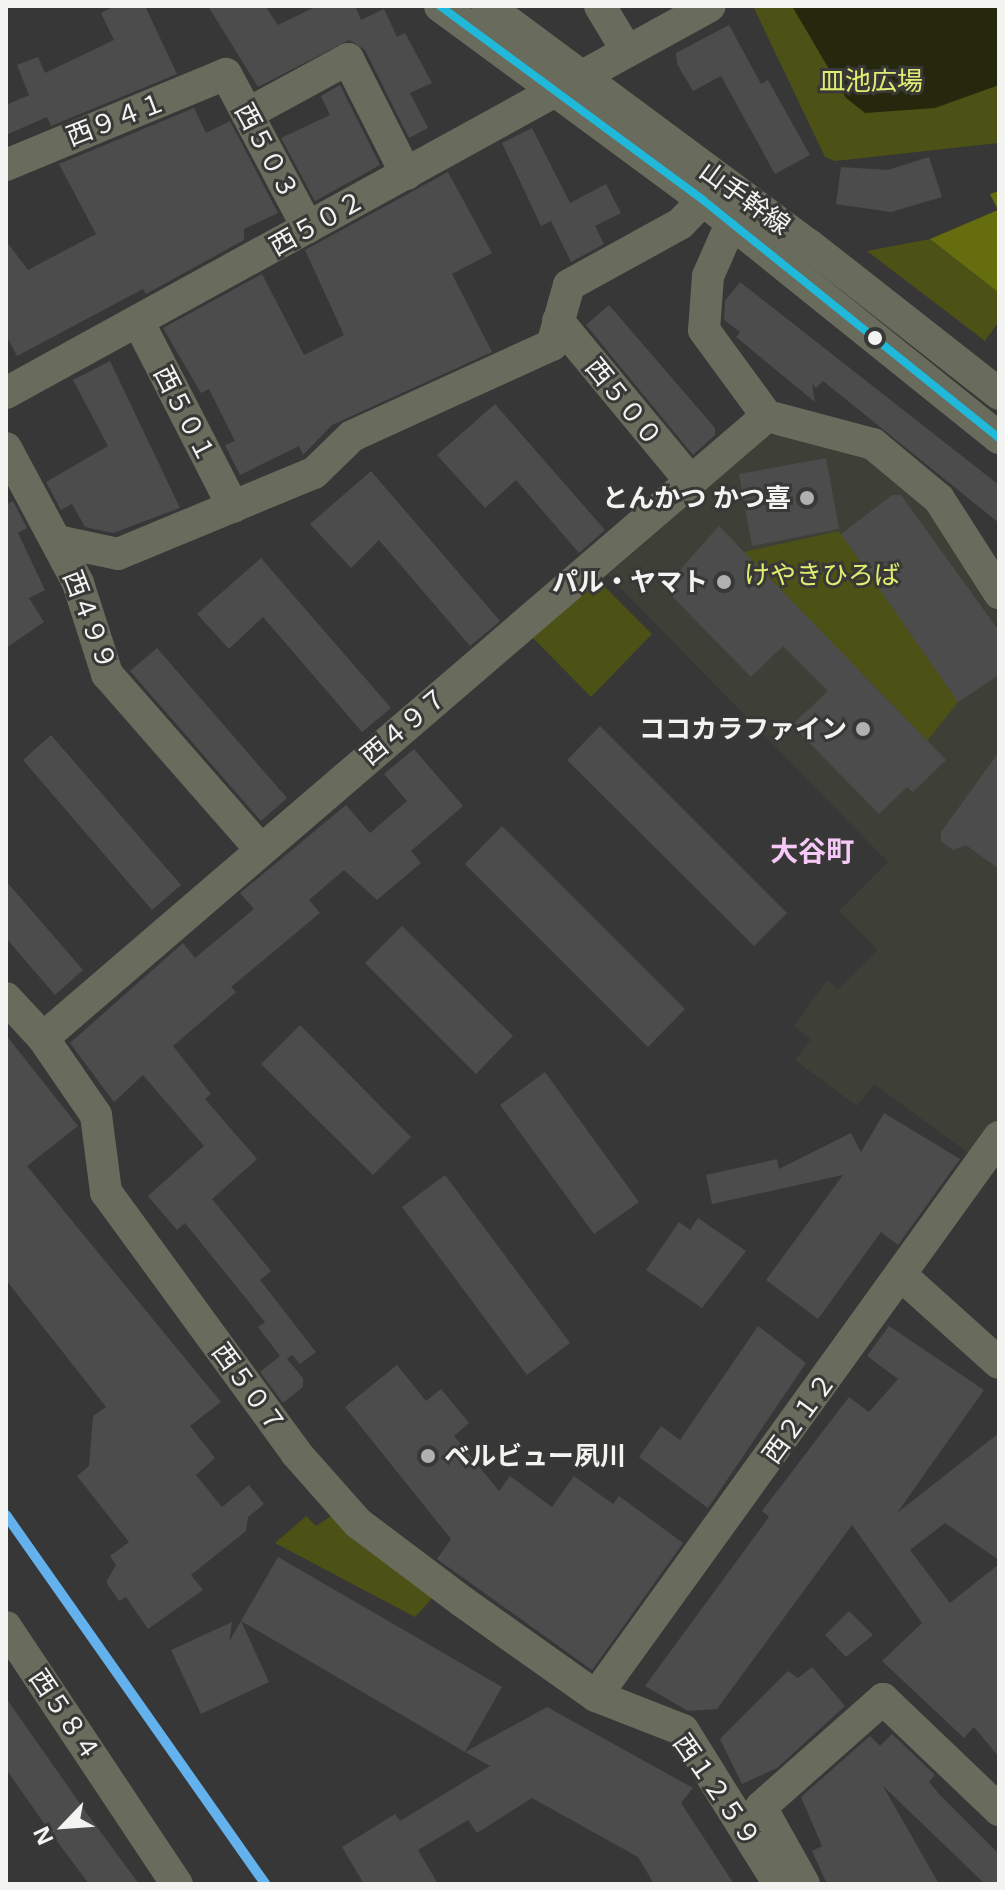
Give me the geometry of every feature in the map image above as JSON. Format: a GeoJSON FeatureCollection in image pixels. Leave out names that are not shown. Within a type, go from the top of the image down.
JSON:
{"type":"FeatureCollection","features":[{"type":"Feature","properties":{"kind":"street","name":"山手幹線"},"geometry":{"type":"LineString","coordinates":[[440,6],[566,84],[808,244],[999,394]]}},
{"type":"Feature","properties":{"kind":"street","name":"山手幹線"},"geometry":{"type":"LineString","coordinates":[[487,6],[566,84],[730,226],[999,438]]}},
{"type":"Feature","properties":{"kind":"street"},"geometry":{"type":"LineString","coordinates":[[600,6],[627,51]]}},
{"type":"Feature","properties":{"kind":"street","name":"西５０２"},"geometry":{"type":"LineString","coordinates":[[6,393],[710,6]]}},
{"type":"Feature","properties":{"kind":"street"},"geometry":{"type":"LineString","coordinates":[[247,114],[348,59],[406,174]]}},
{"type":"Feature","properties":{"kind":"street","name":"西５０３"},"geometry":{"type":"LineString","coordinates":[[226,74],[308,228]]}},
{"type":"Feature","properties":{"kind":"street","name":"西９４１"},"geometry":{"type":"LineString","coordinates":[[6,165],[226,74]]}},
{"type":"Feature","properties":{"kind":"street"},"geometry":{"type":"LineString","coordinates":[[57,541],[118,554],[314,473],[352,436],[552,345],[569,285],[680,224],[703,200]]}},
{"type":"Feature","properties":{"kind":"street"},"geometry":{"type":"LineString","coordinates":[[730,226],[708,276],[704,330],[767,416],[873,444],[939,499],[999,593]]}},
{"type":"Feature","properties":{"kind":"street","name":"西５０１"},"geometry":{"type":"LineString","coordinates":[[138,321],[233,507]]}},
{"type":"Feature","properties":{"kind":"street","name":"西５００"},"geometry":{"type":"LineString","coordinates":[[558,321],[691,482]]}},
{"type":"Feature","properties":{"kind":"street","name":"西４９７"},"geometry":{"type":"LineString","coordinates":[[43,1038],[767,416]]}},
{"type":"Feature","properties":{"kind":"street","name":"西４９９"},"geometry":{"type":"LineString","coordinates":[[6,448],[78,583],[107,674],[260,849]]}},
{"type":"Feature","properties":{"kind":"street","name":"西５０７"},"geometry":{"type":"LineString","coordinates":[[6,998],[43,1038],[96,1115],[106,1192],[296,1453],[358,1523],[596,1696]]}},
{"type":"Feature","properties":{"kind":"street","name":"西２１２"},"geometry":{"type":"LineString","coordinates":[[596,1696],[998,1142]]}},
{"type":"Feature","properties":{"kind":"street"},"geometry":{"type":"LineString","coordinates":[[902,1276],[999,1363]]}},
{"type":"Feature","properties":{"kind":"street","name":"西５８４"},"geometry":{"type":"LineString","coordinates":[[6,1627],[177,1884]]}},
{"type":"Feature","properties":{"kind":"street","name":"西１２５９"},"geometry":{"type":"LineString","coordinates":[[596,1696],[683,1730],[779,1884]]}},
{"type":"Feature","properties":{"kind":"street"},"geometry":{"type":"LineString","coordinates":[[804,1884],[761,1807],[883,1699],[999,1810]]}},
{"type":"Feature","properties":{"kind":"shaded area"},"geometry":{"type":"Polygon","coordinates":[[[792,6],[999,6],[999,85],[935,108],[865,113],[846,98],[792,6]]]}},
{"type":"Feature","properties":{"kind":"shaded area"},"geometry":{"type":"Polygon","coordinates":[[[785,434],[866,457],[926,507],[985,602],[999,612],[999,1122],[974,1157],[874,1084],[857,1106],[795,1060],[811,1039],[794,1026],[827,980],[838,989],[878,950],[839,911],[888,862],[608,575],[765,437],[785,434]]]}},
{"type":"Feature","properties":{"kind":"green space","name":"皿池広場"},"geometry":{"type":"Polygon","coordinates":[[[753,6],[999,6],[999,143],[835,161],[825,157],[753,6]]]}},
{"type":"Feature","properties":{"kind":"green space"},"geometry":{"type":"Polygon","coordinates":[[[999,191],[999,293],[930,239],[998,210],[990,194],[999,191]]]}},
{"type":"Feature","properties":{"kind":"green space"},"geometry":{"type":"Polygon","coordinates":[[[930,239],[999,293],[999,321],[985,341],[867,251],[930,239]]]}},
{"type":"Feature","properties":{"kind":"green space","name":"けやきひろば"},"geometry":{"type":"Polygon","coordinates":[[[839,531],[900,612],[958,702],[927,741],[744,552],[839,531]]]}},
{"type":"Feature","properties":{"kind":"green space"},"geometry":{"type":"Polygon","coordinates":[[[595,577],[652,634],[591,697],[531,636],[595,577]]]}},
{"type":"Feature","properties":{"kind":"green space"},"geometry":{"type":"Polygon","coordinates":[[[306,1516],[316,1526],[331,1516],[435,1595],[415,1617],[275,1543],[306,1516]]]}},
{"type":"Feature","properties":{"kind":"building"},"geometry":{"type":"Polygon","coordinates":[[[115,6],[145,6],[177,74],[51,126],[47,117],[6,135],[6,105],[29,95],[17,65],[38,57],[45,73],[114,40],[101,13],[115,6]]]}},
{"type":"Feature","properties":{"kind":"building"},"geometry":{"type":"Polygon","coordinates":[[[208,6],[265,6],[278,25],[317,6],[355,6],[361,20],[384,9],[397,37],[405,33],[432,83],[410,93],[428,128],[409,138],[365,50],[349,40],[258,87],[208,6]]]}},
{"type":"Feature","properties":{"kind":"building"},"geometry":{"type":"Polygon","coordinates":[[[729,25],[761,84],[768,80],[810,155],[775,174],[721,76],[693,91],[677,64],[676,53],[729,25]]]}},
{"type":"Feature","properties":{"kind":"building"},"geometry":{"type":"Polygon","coordinates":[[[340,85],[380,165],[315,201],[281,138],[330,115],[321,96],[340,85]]]}},
{"type":"Feature","properties":{"kind":"building"},"geometry":{"type":"Polygon","coordinates":[[[194,108],[206,133],[230,121],[278,213],[244,229],[244,240],[146,294],[143,289],[17,356],[6,335],[6,241],[28,270],[96,234],[59,164],[194,108]]]}},
{"type":"Feature","properties":{"kind":"building"},"geometry":{"type":"Polygon","coordinates":[[[532,128],[570,203],[606,184],[621,213],[595,226],[604,244],[571,262],[551,221],[541,226],[502,143],[532,128]]]}},
{"type":"Feature","properties":{"kind":"building"},"geometry":{"type":"Polygon","coordinates":[[[929,157],[942,197],[891,212],[836,204],[841,167],[888,170],[929,157]]]}},
{"type":"Feature","properties":{"kind":"building"},"geometry":{"type":"Polygon","coordinates":[[[448,172],[492,253],[452,274],[492,352],[332,425],[303,455],[299,446],[240,475],[225,445],[235,441],[209,389],[201,393],[163,328],[262,274],[304,355],[344,335],[305,250],[448,172]]]}},
{"type":"Feature","properties":{"kind":"building"},"geometry":{"type":"Polygon","coordinates":[[[740,282],[999,485],[999,523],[823,381],[816,388],[812,384],[815,402],[736,337],[740,332],[724,320],[725,301],[740,282]]]}},
{"type":"Feature","properties":{"kind":"building"},"geometry":{"type":"Polygon","coordinates":[[[609,305],[715,428],[715,435],[693,455],[586,325],[609,305]]]}},
{"type":"Feature","properties":{"kind":"building"},"geometry":{"type":"Polygon","coordinates":[[[110,361],[180,508],[113,533],[85,527],[72,504],[61,510],[46,482],[108,446],[73,380],[110,361]]]}},
{"type":"Feature","properties":{"kind":"building"},"geometry":{"type":"Polygon","coordinates":[[[495,404],[605,530],[579,553],[516,480],[485,508],[437,455],[495,404]]]}},
{"type":"Feature","properties":{"kind":"building"},"geometry":{"type":"Polygon","coordinates":[[[826,458],[839,529],[752,546],[739,474],[826,458]]]}},
{"type":"Feature","properties":{"kind":"building"},"geometry":{"type":"Polygon","coordinates":[[[371,471],[500,621],[470,646],[379,540],[351,568],[310,524],[371,471]]]}},
{"type":"Feature","properties":{"kind":"building"},"geometry":{"type":"Polygon","coordinates":[[[892,495],[901,495],[999,631],[999,675],[958,702],[841,534],[892,495]]]}},
{"type":"Feature","properties":{"kind":"building"},"geometry":{"type":"Polygon","coordinates":[[[13,501],[27,528],[18,533],[45,590],[29,598],[44,622],[6,648],[6,505],[13,501]]]}},
{"type":"Feature","properties":{"kind":"building"},"geometry":{"type":"Polygon","coordinates":[[[719,526],[946,760],[913,792],[907,787],[879,814],[792,725],[828,691],[783,646],[751,677],[664,588],[719,526]]]}},
{"type":"Feature","properties":{"kind":"building"},"geometry":{"type":"Polygon","coordinates":[[[261,558],[391,708],[362,732],[263,617],[229,649],[197,614],[261,558]]]}},
{"type":"Feature","properties":{"kind":"building"},"geometry":{"type":"Polygon","coordinates":[[[157,648],[287,798],[261,821],[130,671],[157,648]]]}},
{"type":"Feature","properties":{"kind":"building"},"geometry":{"type":"Polygon","coordinates":[[[600,726],[787,913],[754,946],[567,760],[600,726]]]}},
{"type":"Feature","properties":{"kind":"building"},"geometry":{"type":"Polygon","coordinates":[[[51,735],[181,885],[152,910],[23,760],[51,735]]]}},
{"type":"Feature","properties":{"kind":"building"},"geometry":{"type":"Polygon","coordinates":[[[414,749],[463,806],[411,851],[421,863],[377,900],[344,870],[309,900],[320,913],[231,987],[236,992],[173,1046],[211,1094],[205,1099],[257,1159],[212,1199],[271,1271],[260,1280],[316,1352],[300,1364],[292,1355],[287,1359],[303,1378],[303,1387],[283,1403],[260,1372],[280,1356],[258,1327],[265,1322],[185,1223],[177,1230],[148,1196],[204,1146],[143,1075],[114,1102],[70,1043],[183,943],[195,958],[254,909],[240,893],[346,805],[370,833],[407,801],[384,774],[414,749]]]}},
{"type":"Feature","properties":{"kind":"building"},"geometry":{"type":"Polygon","coordinates":[[[999,752],[999,869],[966,845],[953,850],[941,841],[941,832],[999,752]]]}},
{"type":"Feature","properties":{"kind":"building"},"geometry":{"type":"Polygon","coordinates":[[[502,826],[685,1009],[648,1047],[465,864],[502,826]]]}},
{"type":"Feature","properties":{"kind":"building"},"geometry":{"type":"Polygon","coordinates":[[[6,881],[83,970],[55,995],[6,938],[6,881]]]}},
{"type":"Feature","properties":{"kind":"building"},"geometry":{"type":"Polygon","coordinates":[[[402,926],[513,1036],[476,1074],[365,963],[402,926]]]}},
{"type":"Feature","properties":{"kind":"building"},"geometry":{"type":"Polygon","coordinates":[[[300,1025],[411,1137],[373,1175],[261,1064],[300,1025]]]}},
{"type":"Feature","properties":{"kind":"building"},"geometry":{"type":"Polygon","coordinates":[[[6,1035],[78,1126],[27,1166],[221,1402],[190,1426],[215,1458],[196,1475],[222,1507],[249,1485],[264,1504],[248,1517],[246,1531],[191,1575],[203,1590],[148,1629],[126,1597],[119,1601],[106,1582],[116,1565],[110,1556],[129,1542],[77,1476],[89,1466],[93,1416],[106,1407],[6,1280],[6,1035]]]}},
{"type":"Feature","properties":{"kind":"building"},"geometry":{"type":"Polygon","coordinates":[[[545,1072],[639,1202],[594,1234],[500,1105],[545,1072]]]}},
{"type":"Feature","properties":{"kind":"building"},"geometry":{"type":"Polygon","coordinates":[[[884,1113],[960,1159],[898,1245],[881,1232],[818,1319],[766,1280],[843,1175],[712,1204],[706,1175],[777,1159],[779,1169],[851,1133],[861,1152],[884,1113]]]}},
{"type":"Feature","properties":{"kind":"building"},"geometry":{"type":"Polygon","coordinates":[[[445,1175],[570,1343],[527,1375],[402,1207],[445,1175]]]}},
{"type":"Feature","properties":{"kind":"building"},"geometry":{"type":"Polygon","coordinates":[[[698,1218],[746,1251],[702,1308],[646,1270],[679,1222],[690,1230],[698,1218]]]}},
{"type":"Feature","properties":{"kind":"building"},"geometry":{"type":"Polygon","coordinates":[[[758,1326],[806,1363],[708,1508],[639,1457],[661,1426],[680,1440],[758,1326]]]}},
{"type":"Feature","properties":{"kind":"building"},"geometry":{"type":"Polygon","coordinates":[[[889,1326],[984,1390],[897,1513],[999,1433],[999,1560],[945,1523],[910,1550],[950,1603],[999,1564],[999,1757],[974,1727],[964,1738],[882,1661],[922,1623],[852,1525],[717,1709],[688,1711],[645,1686],[769,1517],[762,1511],[849,1397],[869,1412],[898,1379],[867,1356],[889,1326]]]}},
{"type":"Feature","properties":{"kind":"building"},"geometry":{"type":"Polygon","coordinates":[[[397,1365],[426,1401],[441,1389],[469,1423],[454,1436],[499,1491],[510,1476],[552,1507],[574,1476],[613,1504],[619,1496],[683,1543],[592,1670],[437,1559],[451,1539],[345,1407],[397,1365]]]}},
{"type":"Feature","properties":{"kind":"building"},"geometry":{"type":"Polygon","coordinates":[[[278,1557],[502,1687],[465,1752],[241,1621],[278,1557]]]}},
{"type":"Feature","properties":{"kind":"building"},"geometry":{"type":"Polygon","coordinates":[[[849,1611],[873,1635],[846,1657],[825,1635],[849,1611]]]}},
{"type":"Feature","properties":{"kind":"building"},"geometry":{"type":"Polygon","coordinates":[[[241,1621],[269,1682],[201,1714],[171,1650],[232,1622],[229,1642],[241,1621]]]}},
{"type":"Feature","properties":{"kind":"building"},"geometry":{"type":"Polygon","coordinates":[[[812,1667],[845,1706],[777,1768],[742,1784],[720,1739],[788,1671],[798,1678],[812,1667]]]}},
{"type":"Feature","properties":{"kind":"building"},"geometry":{"type":"Polygon","coordinates":[[[6,1698],[139,1884],[89,1884],[50,1832],[6,1769],[6,1698]]]}},
{"type":"Feature","properties":{"kind":"building"},"geometry":{"type":"Polygon","coordinates":[[[547,1707],[693,1788],[681,1803],[734,1884],[654,1884],[638,1857],[532,1798],[477,1833],[468,1820],[418,1850],[438,1884],[364,1884],[342,1847],[395,1814],[400,1821],[490,1766],[465,1752],[547,1707]]]}},
{"type":"Feature","properties":{"kind":"building"},"geometry":{"type":"Polygon","coordinates":[[[892,1734],[935,1775],[929,1782],[999,1854],[999,1884],[985,1884],[883,1786],[939,1884],[827,1884],[812,1851],[822,1846],[801,1797],[870,1736],[880,1746],[892,1734]]]}},
{"type":"Feature","properties":{"kind":"transit line"},"geometry":{"type":"LineString","coordinates":[[440,6],[703,200],[999,438]]}},
{"type":"Feature","properties":{"kind":"transit line"},"geometry":{"type":"LineString","coordinates":[[6,1515],[265,1884]]}},
{"type":"Feature","properties":{"kind":"place","name":"とんかつ かつ喜"},"geometry":{"type":"Point","coordinates":[807,498]}},
{"type":"Feature","properties":{"kind":"place","name":"パル・ヤマト"},"geometry":{"type":"Point","coordinates":[724,582]}},
{"type":"Feature","properties":{"kind":"place","name":"ココカラファイン"},"geometry":{"type":"Point","coordinates":[863,729]}},
{"type":"Feature","properties":{"kind":"place","name":"ベルビュー夙川"},"geometry":{"type":"Point","coordinates":[428,1456]}},
{"type":"Feature","properties":{"kind":"district","name":"大谷町"},"geometry":{"type":"Point","coordinates":[812,850]}}]}
